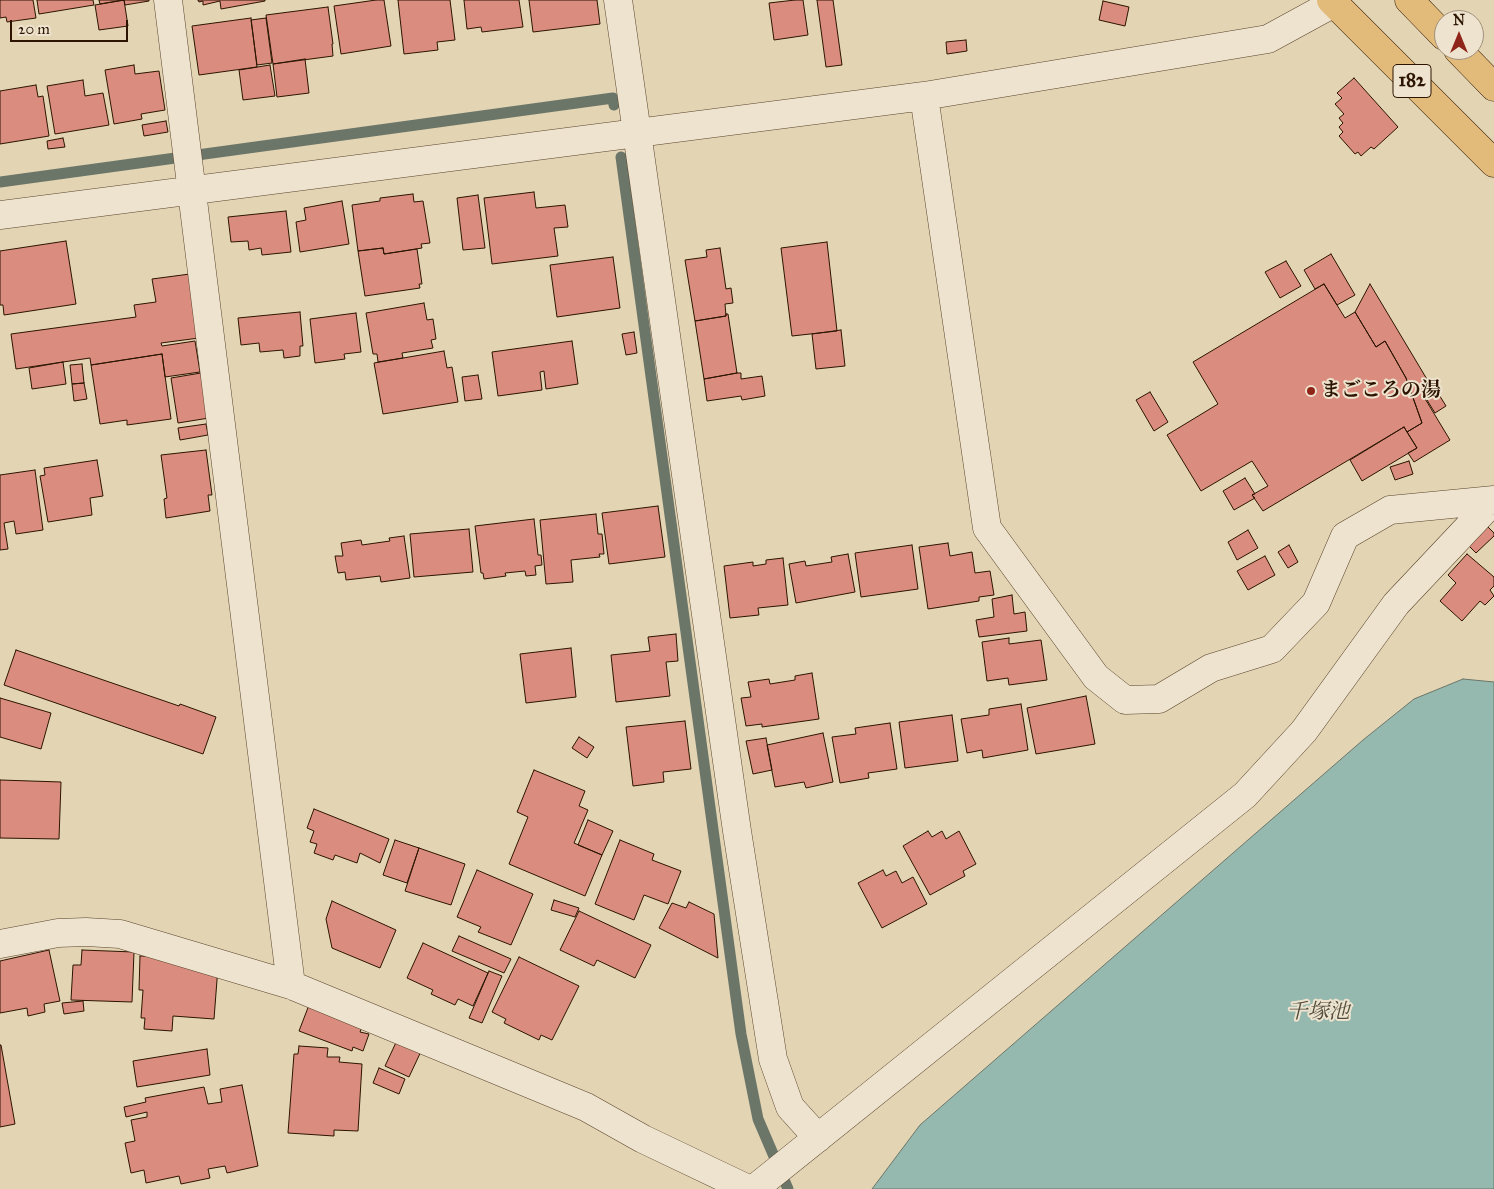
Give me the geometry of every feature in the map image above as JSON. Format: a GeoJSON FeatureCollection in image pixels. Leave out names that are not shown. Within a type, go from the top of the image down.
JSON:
{"type":"FeatureCollection","features":[{"type":"Feature","properties":{"kind":"highway"},"geometry":{"type":"LineString","coordinates":[[1409,0],[1434,26]]}},
{"type":"Feature","properties":{"kind":"highway","name":"182"},"geometry":{"type":"LineString","coordinates":[[1334,1],[1494,162]]}},
{"type":"Feature","properties":{"kind":"highway"},"geometry":{"type":"LineString","coordinates":[[1468,60],[1494,87]]}},
{"type":"Feature","properties":{"kind":"street"},"geometry":{"type":"LineString","coordinates":[[168,0],[291,985]]}},
{"type":"Feature","properties":{"kind":"street"},"geometry":{"type":"LineString","coordinates":[[618,0],[735,821],[773,1058],[790,1107],[818,1138]]}},
{"type":"Feature","properties":{"kind":"street"},"geometry":{"type":"LineString","coordinates":[[0,215],[924,96],[1268,39],[1334,1]]}},
{"type":"Feature","properties":{"kind":"street"},"geometry":{"type":"LineString","coordinates":[[771,1176],[1245,795],[1304,731],[1396,604],[1494,500],[1390,510],[1345,536],[1316,603],[1272,649],[1211,668],[1159,699],[1125,700],[1096,677],[987,528],[924,96]]}},
{"type":"Feature","properties":{"kind":"street"},"geometry":{"type":"LineString","coordinates":[[0,944],[58,933],[120,934],[291,985],[586,1107],[643,1139],[748,1189]]}},
{"type":"Feature","properties":{"kind":"water","name":"千塚池"},"geometry":{"type":"Polygon","coordinates":[[[1463,679],[1494,682],[1494,1189],[872,1189],[920,1125],[1363,740],[1414,699],[1463,679]]]}},
{"type":"Feature","properties":{"kind":"building"},"geometry":{"type":"Polygon","coordinates":[[[0,0],[33,0],[36,18],[7,22],[6,17],[0,18],[0,0]]]}},
{"type":"Feature","properties":{"kind":"building"},"geometry":{"type":"Polygon","coordinates":[[[37,0],[93,0],[94,5],[39,14],[37,0]]]}},
{"type":"Feature","properties":{"kind":"building"},"geometry":{"type":"Polygon","coordinates":[[[99,0],[124,0],[100,4],[99,0]]]}},
{"type":"Feature","properties":{"kind":"building"},"geometry":{"type":"Polygon","coordinates":[[[124,0],[149,0],[149,1],[125,5],[124,0]]]}},
{"type":"Feature","properties":{"kind":"building"},"geometry":{"type":"Polygon","coordinates":[[[124,0],[128,26],[99,30],[95,5],[124,0]]]}},
{"type":"Feature","properties":{"kind":"building"},"geometry":{"type":"Polygon","coordinates":[[[198,0],[265,1],[221,9],[220,1],[203,5],[203,1],[199,2],[198,0]]]}},
{"type":"Feature","properties":{"kind":"building"},"geometry":{"type":"Polygon","coordinates":[[[384,0],[391,46],[341,54],[334,6],[384,0]]]}},
{"type":"Feature","properties":{"kind":"building"},"geometry":{"type":"Polygon","coordinates":[[[398,0],[450,0],[455,40],[437,42],[438,50],[404,54],[398,0]]]}},
{"type":"Feature","properties":{"kind":"building"},"geometry":{"type":"Polygon","coordinates":[[[464,0],[519,0],[523,27],[482,32],[481,27],[467,29],[464,0]]]}},
{"type":"Feature","properties":{"kind":"building"},"geometry":{"type":"Polygon","coordinates":[[[529,0],[597,0],[600,24],[533,32],[529,0]]]}},
{"type":"Feature","properties":{"kind":"building"},"geometry":{"type":"Polygon","coordinates":[[[803,0],[808,35],[774,40],[769,3],[803,0]]]}},
{"type":"Feature","properties":{"kind":"building"},"geometry":{"type":"Polygon","coordinates":[[[817,0],[833,0],[842,65],[826,67],[817,0]]]}},
{"type":"Feature","properties":{"kind":"building"},"geometry":{"type":"Polygon","coordinates":[[[1103,1],[1129,7],[1125,26],[1099,20],[1103,1]]]}},
{"type":"Feature","properties":{"kind":"building"},"geometry":{"type":"Polygon","coordinates":[[[328,7],[333,56],[273,64],[266,15],[328,7]]]}},
{"type":"Feature","properties":{"kind":"building"},"geometry":{"type":"Polygon","coordinates":[[[251,18],[257,67],[199,75],[192,26],[251,18]]]}},
{"type":"Feature","properties":{"kind":"building"},"geometry":{"type":"Polygon","coordinates":[[[266,18],[272,63],[257,65],[251,20],[266,18]]]}},
{"type":"Feature","properties":{"kind":"building"},"geometry":{"type":"Polygon","coordinates":[[[966,40],[967,51],[947,54],[946,42],[966,40]]]}},
{"type":"Feature","properties":{"kind":"building"},"geometry":{"type":"Polygon","coordinates":[[[305,59],[309,93],[277,97],[273,64],[305,59]]]}},
{"type":"Feature","properties":{"kind":"building"},"geometry":{"type":"Polygon","coordinates":[[[134,65],[135,74],[159,71],[165,110],[141,114],[142,119],[114,124],[105,70],[134,65]]]}},
{"type":"Feature","properties":{"kind":"building"},"geometry":{"type":"Polygon","coordinates":[[[270,65],[275,96],[243,100],[239,70],[270,65]]]}},
{"type":"Feature","properties":{"kind":"building"},"geometry":{"type":"Polygon","coordinates":[[[1354,78],[1398,127],[1374,149],[1371,147],[1361,156],[1358,152],[1355,154],[1339,136],[1343,132],[1339,127],[1343,123],[1339,118],[1344,114],[1335,104],[1342,98],[1337,93],[1354,78]]]}},
{"type":"Feature","properties":{"kind":"building"},"geometry":{"type":"Polygon","coordinates":[[[83,80],[85,96],[103,93],[109,125],[55,134],[47,86],[83,80]]]}},
{"type":"Feature","properties":{"kind":"building"},"geometry":{"type":"Polygon","coordinates":[[[36,85],[38,97],[43,96],[49,136],[0,144],[0,91],[36,85]]]}},
{"type":"Feature","properties":{"kind":"building"},"geometry":{"type":"Polygon","coordinates":[[[166,121],[168,132],[144,136],[142,125],[166,121]]]}},
{"type":"Feature","properties":{"kind":"building"},"geometry":{"type":"Polygon","coordinates":[[[63,138],[65,147],[48,149],[47,141],[63,138]]]}},
{"type":"Feature","properties":{"kind":"building"},"geometry":{"type":"Polygon","coordinates":[[[534,192],[536,208],[565,205],[568,227],[554,228],[558,256],[492,264],[484,198],[534,192]]]}},
{"type":"Feature","properties":{"kind":"building"},"geometry":{"type":"Polygon","coordinates":[[[413,194],[414,202],[423,201],[430,243],[421,244],[422,248],[384,254],[383,248],[358,251],[352,205],[380,201],[380,198],[413,194]]]}},
{"type":"Feature","properties":{"kind":"building"},"geometry":{"type":"Polygon","coordinates":[[[478,195],[485,248],[463,250],[457,198],[478,195]]]}},
{"type":"Feature","properties":{"kind":"building"},"geometry":{"type":"Polygon","coordinates":[[[342,201],[349,244],[300,252],[296,222],[306,220],[304,208],[342,201]]]}},
{"type":"Feature","properties":{"kind":"building"},"geometry":{"type":"Polygon","coordinates":[[[286,211],[291,252],[262,255],[261,248],[249,250],[248,241],[231,242],[228,217],[286,211]]]}},
{"type":"Feature","properties":{"kind":"building"},"geometry":{"type":"Polygon","coordinates":[[[66,241],[76,304],[4,315],[3,305],[0,305],[0,251],[66,241]]]}},
{"type":"Feature","properties":{"kind":"building"},"geometry":{"type":"Polygon","coordinates":[[[827,242],[837,331],[792,336],[781,248],[827,242]]]}},
{"type":"Feature","properties":{"kind":"building"},"geometry":{"type":"Polygon","coordinates":[[[383,248],[384,254],[417,249],[422,284],[419,284],[420,288],[365,296],[358,251],[383,248]]]}},
{"type":"Feature","properties":{"kind":"building"},"geometry":{"type":"Polygon","coordinates":[[[720,248],[726,289],[731,288],[733,303],[725,304],[726,316],[695,321],[685,260],[707,257],[706,250],[720,248]]]}},
{"type":"Feature","properties":{"kind":"building"},"geometry":{"type":"Polygon","coordinates":[[[1331,254],[1355,295],[1337,305],[1324,284],[1315,289],[1304,270],[1331,254]]]}},
{"type":"Feature","properties":{"kind":"building"},"geometry":{"type":"Polygon","coordinates":[[[613,257],[620,308],[557,317],[550,265],[613,257]]]}},
{"type":"Feature","properties":{"kind":"building"},"geometry":{"type":"Polygon","coordinates":[[[1286,261],[1301,286],[1280,298],[1265,272],[1286,261]]]}},
{"type":"Feature","properties":{"kind":"building"},"geometry":{"type":"Polygon","coordinates":[[[190,274],[199,338],[161,343],[162,346],[195,341],[200,372],[165,377],[162,354],[91,365],[90,358],[16,369],[11,334],[136,317],[134,305],[156,302],[152,279],[190,274]]]}},
{"type":"Feature","properties":{"kind":"building","name":"まごころの湯"},"geometry":{"type":"Polygon","coordinates":[[[1324,284],[1345,318],[1355,312],[1376,347],[1385,341],[1406,378],[1422,423],[1407,432],[1404,427],[1263,511],[1252,495],[1268,486],[1252,461],[1201,491],[1167,435],[1218,404],[1193,362],[1324,284]]]}},
{"type":"Feature","properties":{"kind":"building"},"geometry":{"type":"Polygon","coordinates":[[[1370,284],[1434,391],[1424,397],[1450,440],[1414,462],[1408,453],[1417,448],[1407,432],[1422,423],[1406,378],[1385,341],[1376,347],[1355,312],[1370,284]]]}},
{"type":"Feature","properties":{"kind":"building"},"geometry":{"type":"Polygon","coordinates":[[[424,303],[427,320],[433,319],[436,339],[431,340],[433,348],[402,353],[403,358],[378,362],[377,354],[373,354],[366,313],[424,303]]]}},
{"type":"Feature","properties":{"kind":"building"},"geometry":{"type":"Polygon","coordinates":[[[300,312],[303,346],[300,346],[300,356],[284,358],[283,350],[260,352],[259,343],[241,345],[238,318],[300,312]]]}},
{"type":"Feature","properties":{"kind":"building"},"geometry":{"type":"Polygon","coordinates":[[[356,313],[361,352],[344,354],[345,359],[315,363],[310,319],[356,313]]]}},
{"type":"Feature","properties":{"kind":"building"},"geometry":{"type":"Polygon","coordinates":[[[728,314],[737,373],[704,379],[695,321],[726,316],[728,314]]]}},
{"type":"Feature","properties":{"kind":"building"},"geometry":{"type":"Polygon","coordinates":[[[841,330],[845,366],[816,369],[812,334],[841,330]]]}},
{"type":"Feature","properties":{"kind":"building"},"geometry":{"type":"Polygon","coordinates":[[[634,332],[637,353],[626,355],[622,334],[634,332]]]}},
{"type":"Feature","properties":{"kind":"building"},"geometry":{"type":"Polygon","coordinates":[[[572,341],[578,384],[546,389],[544,371],[540,372],[542,390],[498,396],[492,352],[572,341]]]}},
{"type":"Feature","properties":{"kind":"building"},"geometry":{"type":"Polygon","coordinates":[[[444,351],[447,368],[452,367],[458,402],[383,414],[374,363],[444,351]]]}},
{"type":"Feature","properties":{"kind":"building"},"geometry":{"type":"Polygon","coordinates":[[[162,354],[171,419],[127,425],[127,420],[100,424],[91,365],[162,354]]]}},
{"type":"Feature","properties":{"kind":"building"},"geometry":{"type":"Polygon","coordinates":[[[63,362],[66,384],[32,389],[29,368],[63,362]]]}},
{"type":"Feature","properties":{"kind":"building"},"geometry":{"type":"Polygon","coordinates":[[[82,364],[84,383],[72,384],[70,365],[82,364]]]}},
{"type":"Feature","properties":{"kind":"building"},"geometry":{"type":"Polygon","coordinates":[[[201,373],[209,418],[178,423],[171,378],[201,373]]]}},
{"type":"Feature","properties":{"kind":"building"},"geometry":{"type":"Polygon","coordinates":[[[741,373],[741,379],[762,376],[765,396],[742,400],[741,396],[707,401],[704,379],[741,373]]]}},
{"type":"Feature","properties":{"kind":"building"},"geometry":{"type":"Polygon","coordinates":[[[478,375],[482,399],[465,401],[462,377],[478,375]]]}},
{"type":"Feature","properties":{"kind":"building"},"geometry":{"type":"Polygon","coordinates":[[[84,383],[87,399],[74,401],[72,384],[84,383]]]}},
{"type":"Feature","properties":{"kind":"building"},"geometry":{"type":"Polygon","coordinates":[[[1150,392],[1168,422],[1154,431],[1136,400],[1150,392]]]}},
{"type":"Feature","properties":{"kind":"building"},"geometry":{"type":"Polygon","coordinates":[[[1438,393],[1446,406],[1435,413],[1427,400],[1438,393]]]}},
{"type":"Feature","properties":{"kind":"building"},"geometry":{"type":"Polygon","coordinates":[[[206,424],[208,435],[180,440],[178,428],[206,424]]]}},
{"type":"Feature","properties":{"kind":"building"},"geometry":{"type":"Polygon","coordinates":[[[1404,427],[1417,448],[1362,481],[1350,460],[1404,427]]]}},
{"type":"Feature","properties":{"kind":"building"},"geometry":{"type":"Polygon","coordinates":[[[206,450],[212,495],[208,495],[210,511],[166,518],[164,499],[167,498],[161,455],[206,450]]]}},
{"type":"Feature","properties":{"kind":"building"},"geometry":{"type":"Polygon","coordinates":[[[97,460],[103,496],[90,498],[92,515],[48,522],[40,476],[45,475],[44,468],[97,460]]]}},
{"type":"Feature","properties":{"kind":"building"},"geometry":{"type":"Polygon","coordinates":[[[1409,461],[1413,474],[1395,480],[1390,467],[1409,461]]]}},
{"type":"Feature","properties":{"kind":"building"},"geometry":{"type":"Polygon","coordinates":[[[35,470],[43,530],[16,534],[14,521],[4,523],[8,549],[0,550],[0,475],[35,470]]]}},
{"type":"Feature","properties":{"kind":"building"},"geometry":{"type":"Polygon","coordinates":[[[1245,478],[1255,494],[1252,495],[1255,498],[1234,510],[1223,491],[1245,478]]]}},
{"type":"Feature","properties":{"kind":"building"},"geometry":{"type":"Polygon","coordinates":[[[658,506],[665,557],[609,564],[602,513],[658,506]]]}},
{"type":"Feature","properties":{"kind":"building"},"geometry":{"type":"Polygon","coordinates":[[[596,514],[598,534],[602,534],[604,554],[599,554],[600,557],[571,560],[573,582],[546,584],[540,520],[596,514]]]}},
{"type":"Feature","properties":{"kind":"building"},"geometry":{"type":"Polygon","coordinates":[[[534,519],[538,555],[541,555],[542,565],[535,566],[536,575],[526,576],[525,571],[505,573],[506,576],[484,579],[483,573],[481,573],[475,526],[534,519]]]}},
{"type":"Feature","properties":{"kind":"building"},"geometry":{"type":"Polygon","coordinates":[[[1485,524],[1494,533],[1494,536],[1476,553],[1466,543],[1485,524]]]}},
{"type":"Feature","properties":{"kind":"building"},"geometry":{"type":"Polygon","coordinates":[[[469,529],[473,572],[414,577],[410,534],[469,529]]]}},
{"type":"Feature","properties":{"kind":"building"},"geometry":{"type":"Polygon","coordinates":[[[1248,530],[1258,548],[1237,560],[1228,542],[1248,530]]]}},
{"type":"Feature","properties":{"kind":"building"},"geometry":{"type":"Polygon","coordinates":[[[404,536],[410,578],[381,582],[380,576],[346,580],[345,572],[338,573],[335,556],[343,556],[341,543],[361,540],[362,545],[390,541],[389,538],[404,536]]]}},
{"type":"Feature","properties":{"kind":"building"},"geometry":{"type":"Polygon","coordinates":[[[948,543],[950,556],[972,552],[975,573],[990,571],[994,595],[979,597],[979,601],[928,609],[919,547],[948,543]]]}},
{"type":"Feature","properties":{"kind":"building"},"geometry":{"type":"Polygon","coordinates":[[[912,545],[918,589],[861,597],[855,553],[912,545]]]}},
{"type":"Feature","properties":{"kind":"building"},"geometry":{"type":"Polygon","coordinates":[[[1289,545],[1298,562],[1288,568],[1278,552],[1289,545]]]}},
{"type":"Feature","properties":{"kind":"building"},"geometry":{"type":"Polygon","coordinates":[[[848,554],[855,592],[796,603],[789,564],[805,561],[806,566],[832,562],[831,557],[848,554]]]}},
{"type":"Feature","properties":{"kind":"building"},"geometry":{"type":"Polygon","coordinates":[[[1467,554],[1494,577],[1494,586],[1490,590],[1494,596],[1485,605],[1480,601],[1462,621],[1440,601],[1456,583],[1448,575],[1467,554]]]}},
{"type":"Feature","properties":{"kind":"building"},"geometry":{"type":"Polygon","coordinates":[[[1265,556],[1275,575],[1248,590],[1237,571],[1265,556]]]}},
{"type":"Feature","properties":{"kind":"building"},"geometry":{"type":"Polygon","coordinates":[[[783,558],[788,605],[758,608],[759,615],[730,618],[724,566],[753,562],[753,566],[766,564],[766,560],[783,558]]]}},
{"type":"Feature","properties":{"kind":"building"},"geometry":{"type":"Polygon","coordinates":[[[1012,595],[1014,614],[1025,612],[1027,631],[979,637],[976,620],[994,617],[992,599],[1012,595]]]}},
{"type":"Feature","properties":{"kind":"building"},"geometry":{"type":"Polygon","coordinates":[[[676,634],[678,661],[666,662],[670,696],[616,702],[611,655],[650,651],[648,637],[676,634]]]}},
{"type":"Feature","properties":{"kind":"building"},"geometry":{"type":"Polygon","coordinates":[[[1009,638],[1009,644],[1041,640],[1047,680],[1009,685],[1008,678],[987,681],[982,642],[1009,638]]]}},
{"type":"Feature","properties":{"kind":"building"},"geometry":{"type":"Polygon","coordinates":[[[571,648],[576,697],[526,703],[520,654],[571,648]]]}},
{"type":"Feature","properties":{"kind":"building"},"geometry":{"type":"Polygon","coordinates":[[[16,650],[216,717],[203,754],[4,685],[16,650]]]}},
{"type":"Feature","properties":{"kind":"building"},"geometry":{"type":"Polygon","coordinates":[[[812,673],[819,719],[762,727],[762,724],[746,726],[741,698],[751,697],[748,682],[769,679],[770,684],[795,680],[795,676],[812,673]]]}},
{"type":"Feature","properties":{"kind":"building"},"geometry":{"type":"Polygon","coordinates":[[[1086,696],[1095,744],[1036,754],[1027,708],[1086,696]]]}},
{"type":"Feature","properties":{"kind":"building"},"geometry":{"type":"Polygon","coordinates":[[[0,698],[51,713],[41,749],[0,737],[0,698]]]}},
{"type":"Feature","properties":{"kind":"building"},"geometry":{"type":"Polygon","coordinates":[[[1021,704],[1028,750],[983,758],[982,750],[967,753],[961,719],[989,715],[989,709],[1021,704]]]}},
{"type":"Feature","properties":{"kind":"building"},"geometry":{"type":"Polygon","coordinates":[[[952,715],[958,761],[905,768],[899,722],[952,715]]]}},
{"type":"Feature","properties":{"kind":"building"},"geometry":{"type":"Polygon","coordinates":[[[685,721],[691,769],[663,772],[664,782],[633,786],[626,727],[685,721]]]}},
{"type":"Feature","properties":{"kind":"building"},"geometry":{"type":"Polygon","coordinates":[[[890,723],[897,769],[868,773],[869,778],[840,783],[832,737],[856,734],[855,728],[890,723]]]}},
{"type":"Feature","properties":{"kind":"building"},"geometry":{"type":"Polygon","coordinates":[[[823,733],[833,782],[806,788],[804,782],[775,787],[767,745],[823,733]]]}},
{"type":"Feature","properties":{"kind":"building"},"geometry":{"type":"Polygon","coordinates":[[[579,737],[594,747],[587,758],[572,748],[579,737]]]}},
{"type":"Feature","properties":{"kind":"building"},"geometry":{"type":"Polygon","coordinates":[[[766,738],[772,770],[753,774],[746,741],[766,738]]]}},
{"type":"Feature","properties":{"kind":"building"},"geometry":{"type":"Polygon","coordinates":[[[534,770],[585,791],[579,806],[588,810],[574,843],[602,855],[585,896],[509,864],[528,817],[517,812],[534,770]]]}},
{"type":"Feature","properties":{"kind":"building"},"geometry":{"type":"Polygon","coordinates":[[[0,780],[61,782],[59,839],[0,838],[0,780]]]}},
{"type":"Feature","properties":{"kind":"building"},"geometry":{"type":"Polygon","coordinates":[[[314,809],[389,839],[380,863],[360,853],[357,863],[335,855],[333,860],[314,853],[317,844],[310,842],[314,831],[307,828],[314,809]]]}},
{"type":"Feature","properties":{"kind":"building"},"geometry":{"type":"Polygon","coordinates":[[[588,820],[613,831],[602,855],[578,845],[588,820]]]}},
{"type":"Feature","properties":{"kind":"building"},"geometry":{"type":"Polygon","coordinates":[[[928,831],[932,837],[942,831],[946,839],[959,831],[976,864],[963,871],[965,876],[930,895],[903,846],[928,831]]]}},
{"type":"Feature","properties":{"kind":"building"},"geometry":{"type":"Polygon","coordinates":[[[395,840],[419,848],[407,883],[383,875],[395,840]]]}},
{"type":"Feature","properties":{"kind":"building"},"geometry":{"type":"Polygon","coordinates":[[[620,840],[654,854],[652,860],[681,871],[668,904],[644,895],[634,920],[595,904],[620,840]]]}},
{"type":"Feature","properties":{"kind":"building"},"geometry":{"type":"Polygon","coordinates":[[[419,848],[465,864],[451,905],[405,891],[419,848]]]}},
{"type":"Feature","properties":{"kind":"building"},"geometry":{"type":"Polygon","coordinates":[[[477,870],[533,894],[511,945],[478,932],[481,927],[457,917],[477,870]]]}},
{"type":"Feature","properties":{"kind":"building"},"geometry":{"type":"Polygon","coordinates":[[[883,870],[886,876],[896,871],[902,883],[913,877],[927,904],[882,928],[858,883],[883,870]]]}},
{"type":"Feature","properties":{"kind":"building"},"geometry":{"type":"Polygon","coordinates":[[[554,900],[579,908],[575,917],[551,910],[554,900]]]}},
{"type":"Feature","properties":{"kind":"building"},"geometry":{"type":"Polygon","coordinates":[[[332,901],[396,930],[380,968],[332,948],[326,919],[332,901]]]}},
{"type":"Feature","properties":{"kind":"building"},"geometry":{"type":"Polygon","coordinates":[[[689,902],[714,914],[718,958],[659,928],[672,903],[686,908],[689,902]]]}},
{"type":"Feature","properties":{"kind":"building"},"geometry":{"type":"Polygon","coordinates":[[[579,911],[651,945],[635,978],[597,960],[594,966],[560,950],[579,911]]]}},
{"type":"Feature","properties":{"kind":"building"},"geometry":{"type":"Polygon","coordinates":[[[459,936],[511,959],[504,973],[452,951],[459,936]]]}},
{"type":"Feature","properties":{"kind":"building"},"geometry":{"type":"Polygon","coordinates":[[[423,943],[488,973],[473,1006],[458,999],[455,1005],[431,994],[433,990],[407,978],[423,943]]]}},
{"type":"Feature","properties":{"kind":"building"},"geometry":{"type":"Polygon","coordinates":[[[49,950],[60,1001],[44,1004],[45,1012],[28,1016],[27,1008],[0,1013],[0,961],[49,950]]]}},
{"type":"Feature","properties":{"kind":"building"},"geometry":{"type":"Polygon","coordinates":[[[82,950],[134,952],[132,1002],[71,1000],[73,965],[81,965],[82,950]]]}},
{"type":"Feature","properties":{"kind":"building"},"geometry":{"type":"Polygon","coordinates":[[[140,956],[179,957],[218,967],[214,1019],[173,1016],[172,1031],[144,1029],[145,1018],[141,1018],[143,990],[139,990],[140,956]]]}},
{"type":"Feature","properties":{"kind":"building"},"geometry":{"type":"Polygon","coordinates":[[[519,957],[579,986],[552,1040],[541,1035],[539,1040],[504,1023],[506,1019],[492,1012],[519,957]]]}},
{"type":"Feature","properties":{"kind":"building"},"geometry":{"type":"Polygon","coordinates":[[[489,971],[502,976],[482,1023],[469,1018],[489,971]]]}},
{"type":"Feature","properties":{"kind":"building"},"geometry":{"type":"Polygon","coordinates":[[[314,992],[368,1012],[360,1032],[369,1034],[363,1051],[353,1047],[352,1051],[299,1031],[314,992]]]}},
{"type":"Feature","properties":{"kind":"building"},"geometry":{"type":"Polygon","coordinates":[[[83,1001],[84,1011],[64,1014],[62,1003],[83,1001]]]}},
{"type":"Feature","properties":{"kind":"building"},"geometry":{"type":"Polygon","coordinates":[[[400,1034],[424,1045],[409,1077],[385,1066],[400,1034]]]}},
{"type":"Feature","properties":{"kind":"building"},"geometry":{"type":"Polygon","coordinates":[[[0,1045],[15,1124],[0,1127],[0,1045]]]}},
{"type":"Feature","properties":{"kind":"building"},"geometry":{"type":"Polygon","coordinates":[[[299,1046],[328,1048],[327,1057],[340,1057],[339,1062],[362,1064],[358,1131],[334,1130],[334,1136],[288,1133],[294,1054],[298,1054],[299,1046]]]}},
{"type":"Feature","properties":{"kind":"building"},"geometry":{"type":"Polygon","coordinates":[[[207,1049],[210,1075],[137,1087],[133,1061],[207,1049]]]}},
{"type":"Feature","properties":{"kind":"building"},"geometry":{"type":"Polygon","coordinates":[[[379,1068],[405,1079],[399,1094],[373,1083],[379,1068]]]}},
{"type":"Feature","properties":{"kind":"building"},"geometry":{"type":"Polygon","coordinates":[[[242,1085],[258,1166],[227,1173],[225,1166],[208,1169],[210,1178],[181,1184],[179,1176],[146,1183],[144,1170],[131,1173],[125,1143],[135,1141],[131,1120],[147,1117],[147,1112],[126,1117],[124,1107],[146,1102],[145,1098],[204,1087],[208,1104],[222,1102],[220,1089],[242,1085]]]}},
{"type":"Feature","properties":{"kind":"waterway"},"geometry":{"type":"LineString","coordinates":[[0,182],[613,98],[614,105]]}},
{"type":"Feature","properties":{"kind":"waterway"},"geometry":{"type":"LineString","coordinates":[[621,157],[741,1034],[758,1119],[788,1189]]}},
{"type":"Feature","properties":{"kind":"place","name":"まごころの湯"},"geometry":{"type":"Point","coordinates":[1311,391]}}]}
